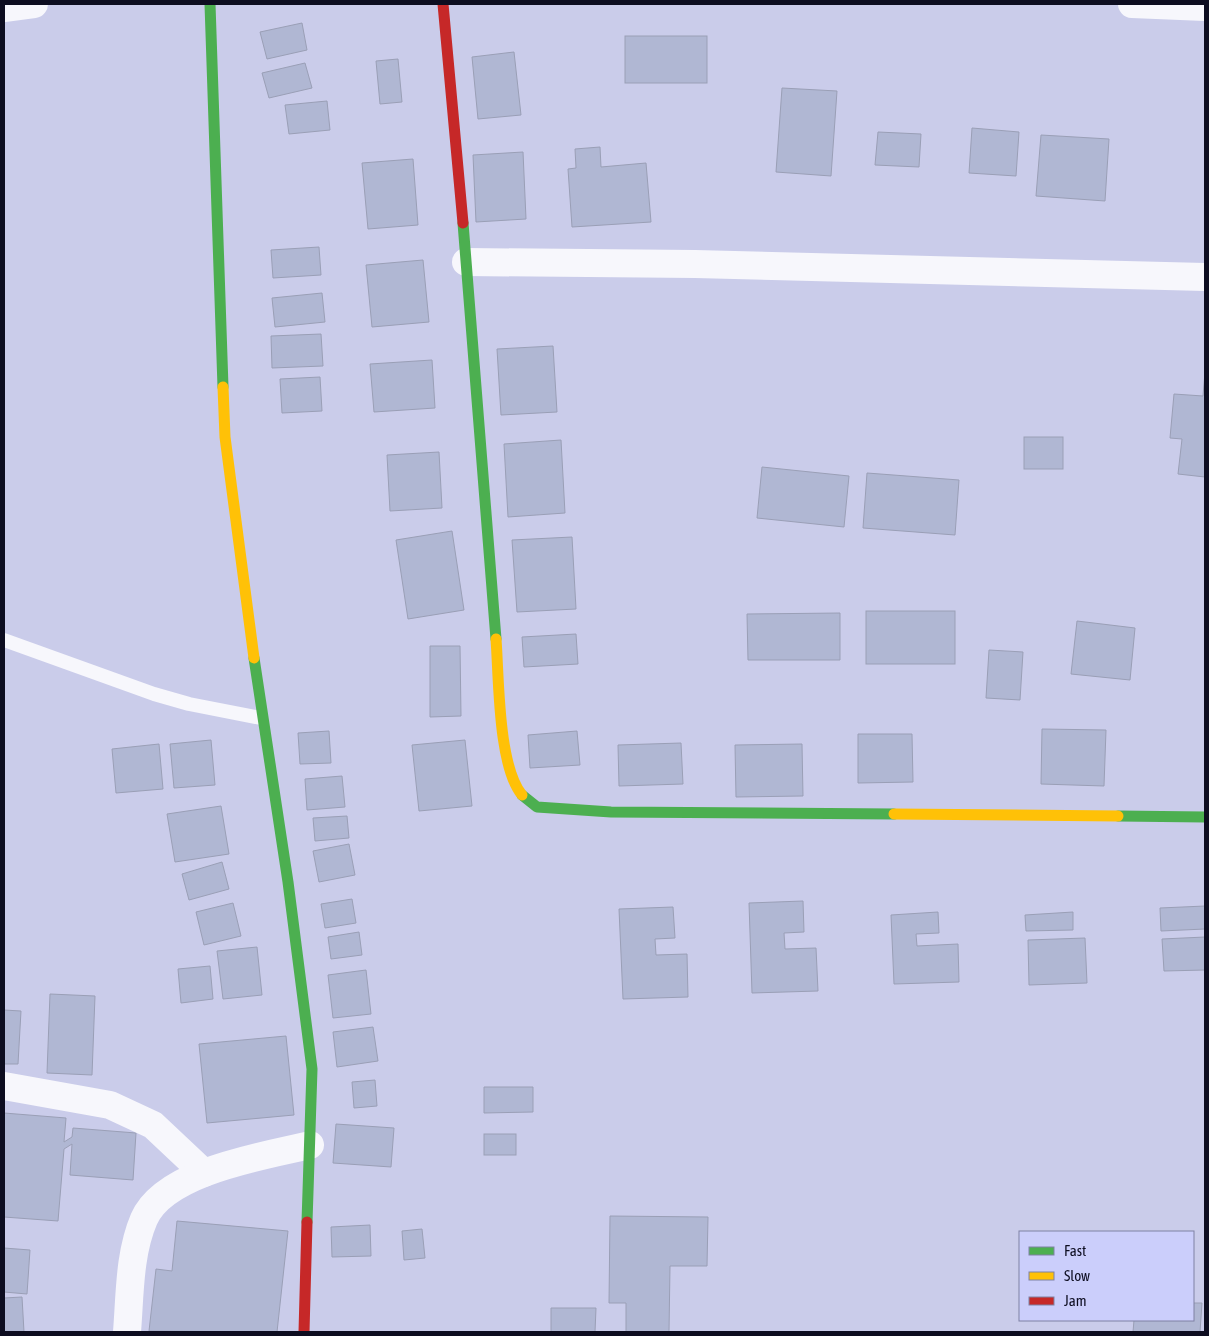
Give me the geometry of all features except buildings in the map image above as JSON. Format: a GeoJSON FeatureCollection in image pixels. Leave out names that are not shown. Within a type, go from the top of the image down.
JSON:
{"type":"FeatureCollection","features":[{"type":"Feature","properties":{"kind":"street"},"geometry":{"type":"LineString","coordinates":[[4,8],[34,4]]}},
{"type":"Feature","properties":{"kind":"street"},"geometry":{"type":"LineString","coordinates":[[210,4],[225,437],[261,718],[288,882],[312,1069],[304,1332]]}},
{"type":"Feature","properties":{"kind":"street"},"geometry":{"type":"LineString","coordinates":[[443,4],[466,262],[505,757],[512,780],[527,801],[536,807],[611,812],[1205,817]]}},
{"type":"Feature","properties":{"kind":"street"},"geometry":{"type":"LineString","coordinates":[[1132,4],[1205,7]]}},
{"type":"Feature","properties":{"kind":"street"},"geometry":{"type":"LineString","coordinates":[[466,262],[694,264],[1205,277]]}},
{"type":"Feature","properties":{"kind":"street"},"geometry":{"type":"LineString","coordinates":[[4,1086],[110,1105],[153,1125],[204,1173]]}},
{"type":"Feature","properties":{"kind":"street"},"geometry":{"type":"LineString","coordinates":[[127,1332],[133,1257],[144,1218],[155,1203],[172,1189],[204,1173],[232,1163],[310,1145]]}},
{"type":"Feature","properties":{"kind":"lane"},"geometry":{"type":"LineString","coordinates":[[4,640],[154,694],[189,704],[261,718]]}},
{"type":"Feature","properties":{"kind":"traffic: fast"},"geometry":{"type":"LineString","coordinates":[[210,4],[223,387]]}},
{"type":"Feature","properties":{"kind":"traffic: fast"},"geometry":{"type":"LineString","coordinates":[[463,223],[496,639]]}},
{"type":"Feature","properties":{"kind":"traffic: fast"},"geometry":{"type":"LineString","coordinates":[[254,658],[288,882],[312,1069],[307,1222]]}},
{"type":"Feature","properties":{"kind":"traffic: fast"},"geometry":{"type":"LineString","coordinates":[[522,795],[537,807],[611,812],[894,814]]}},
{"type":"Feature","properties":{"kind":"traffic: fast"},"geometry":{"type":"LineString","coordinates":[[1118,816],[1205,817]]}},
{"type":"Feature","properties":{"kind":"traffic: slow"},"geometry":{"type":"LineString","coordinates":[[223,387],[225,437],[254,658]]}},
{"type":"Feature","properties":{"kind":"traffic: slow"},"geometry":{"type":"LineString","coordinates":[[496,639],[499,698],[504,743],[514,782],[522,795]]}},
{"type":"Feature","properties":{"kind":"traffic: slow"},"geometry":{"type":"LineString","coordinates":[[894,814],[1118,816]]}},
{"type":"Feature","properties":{"kind":"traffic: jam"},"geometry":{"type":"LineString","coordinates":[[443,4],[463,223]]}},
{"type":"Feature","properties":{"kind":"traffic: jam"},"geometry":{"type":"LineString","coordinates":[[304,1332],[307,1222]]}}]}
